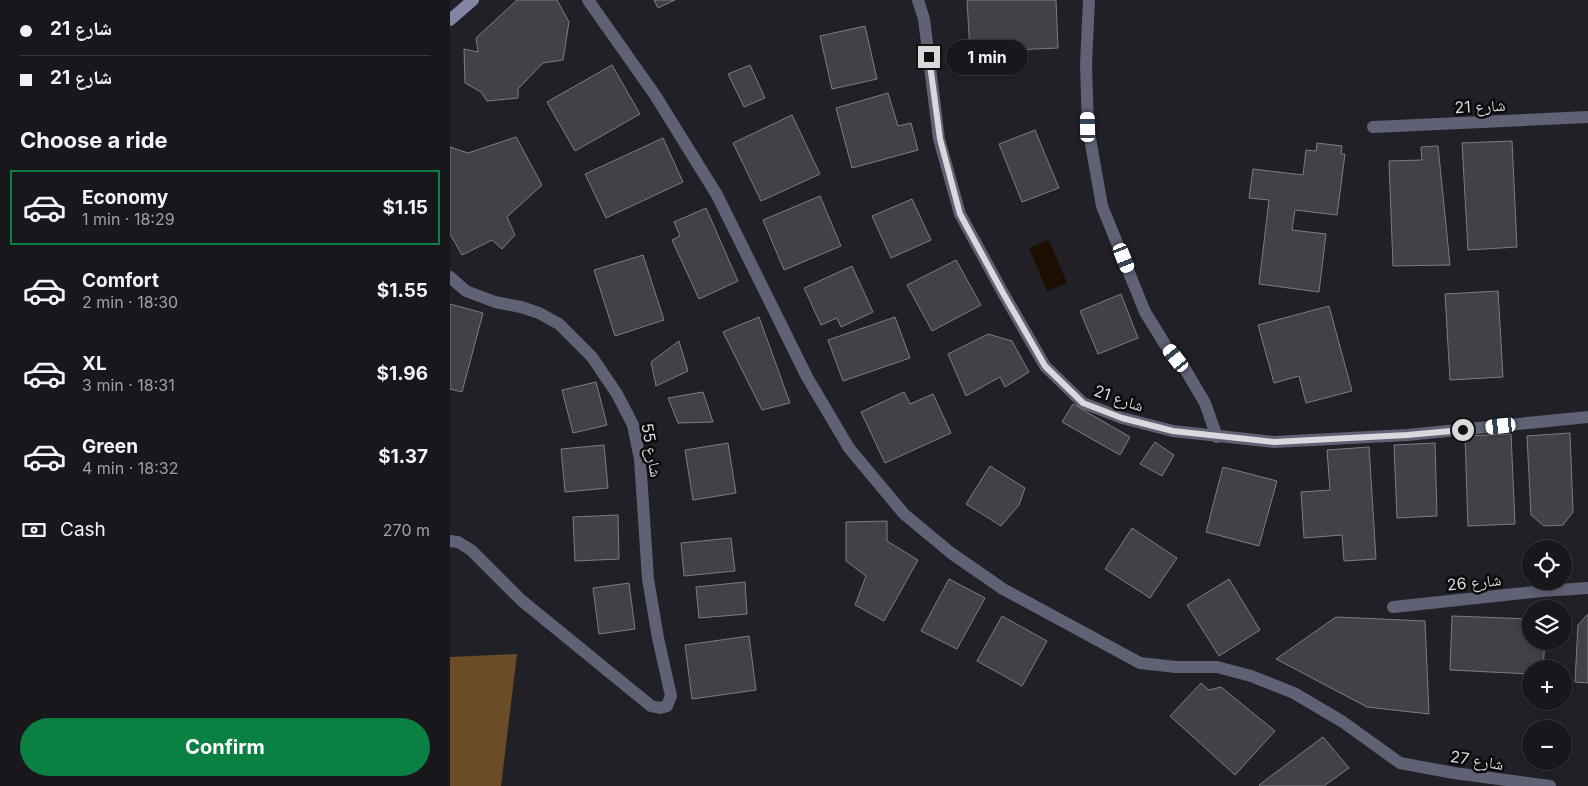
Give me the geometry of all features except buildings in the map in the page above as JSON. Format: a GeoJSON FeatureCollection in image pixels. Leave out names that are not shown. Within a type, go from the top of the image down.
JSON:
{"type":"FeatureCollection","features":[{"type":"Feature","properties":{"kind":"street"},"geometry":{"type":"LineString","coordinates":[[450,20],[473,0]]}},
{"type":"Feature","properties":{"kind":"street","name":"شارع 27"},"geometry":{"type":"LineString","coordinates":[[588,0],[655,95],[717,195],[807,377],[849,448],[904,514],[951,553],[1004,589],[1140,663],[1217,667],[1251,676],[1294,693],[1343,722],[1400,763],[1454,773],[1550,786]]}},
{"type":"Feature","properties":{"kind":"street","name":"شارع 21"},"geometry":{"type":"LineString","coordinates":[[918,0],[924,19],[940,139],[960,214],[1045,366],[1083,403],[1122,418],[1173,431],[1274,442],[1407,435],[1588,417]]}},
{"type":"Feature","properties":{"kind":"street"},"geometry":{"type":"LineString","coordinates":[[1089,0],[1086,65],[1088,127],[1102,206],[1145,312],[1166,346],[1185,369],[1205,403],[1217,437]]}},
{"type":"Feature","properties":{"kind":"street","name":"شارع 21"},"geometry":{"type":"LineString","coordinates":[[1373,127],[1588,117]]}},
{"type":"Feature","properties":{"kind":"street","name":"شارع 55"},"geometry":{"type":"LineString","coordinates":[[450,277],[466,291],[495,302],[539,313],[559,324],[592,357],[633,425],[640,460],[648,580],[671,696],[667,706],[660,708],[652,706],[520,600],[471,550],[458,542],[450,541]]}},
{"type":"Feature","properties":{"kind":"street","name":"شارع 26"},"geometry":{"type":"LineString","coordinates":[[1393,607],[1588,588]]}},
{"type":"Feature","properties":{"kind":"shaded area"},"geometry":{"type":"Polygon","coordinates":[[[1049,240],[1067,283],[1047,291],[1029,248],[1049,240]]]}},
{"type":"Feature","properties":{"kind":"shaded area"},"geometry":{"type":"Polygon","coordinates":[[[517,654],[501,786],[450,786],[450,657],[517,654]]]}},
{"type":"Feature","properties":{"kind":"route"},"geometry":{"type":"LineString","coordinates":[[929,57],[940,139],[960,214],[1045,366],[1083,403],[1122,418],[1173,431],[1274,442],[1463,430]]}}]}
